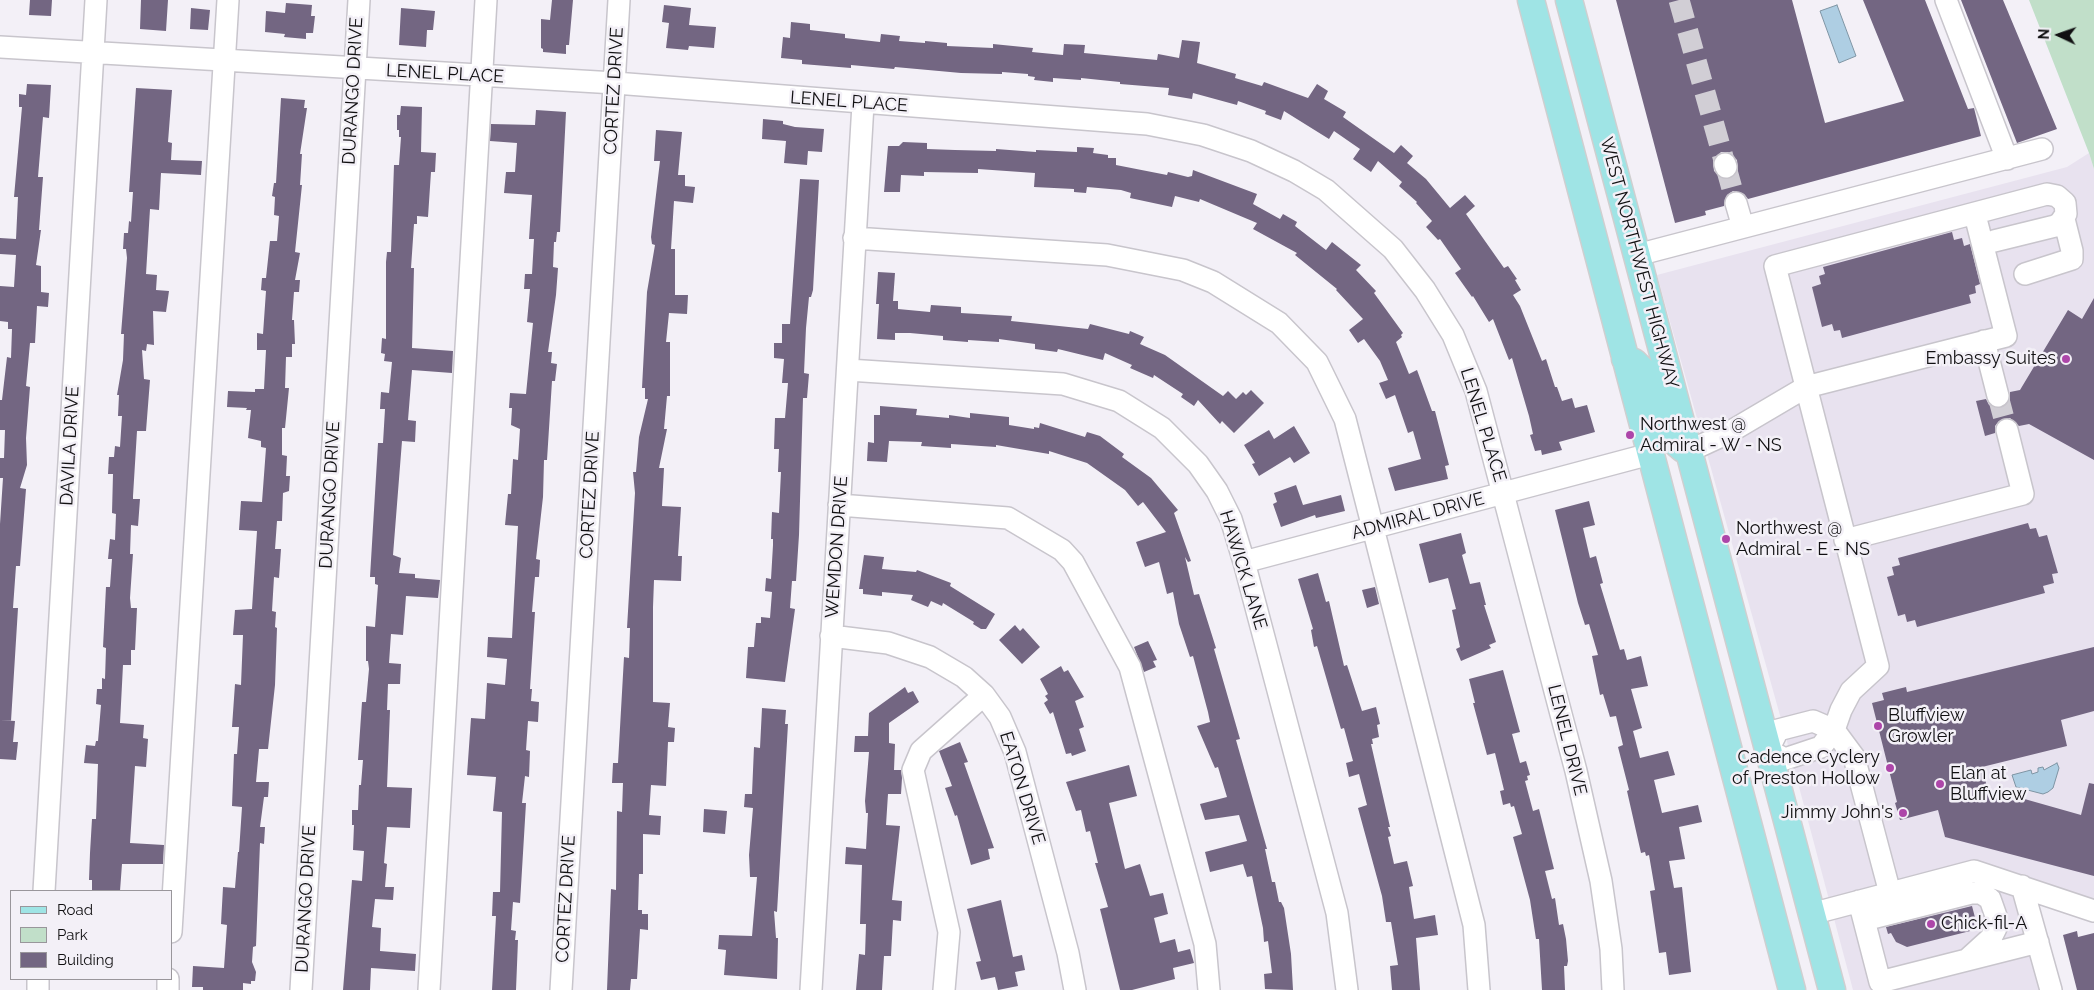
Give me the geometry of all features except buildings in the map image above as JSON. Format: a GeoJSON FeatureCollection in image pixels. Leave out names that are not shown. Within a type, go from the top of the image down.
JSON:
{"type":"FeatureCollection","features":[{"type":"Feature","properties":{"kind":"main road","name":"WEST NORTHWEST HIGHWAY"},"geometry":{"type":"LineString","coordinates":[[1531,0],[1792,990]]}},
{"type":"Feature","properties":{"kind":"main road","name":"WEST NORTHWEST HIGHWAY"},"geometry":{"type":"LineString","coordinates":[[1569,0],[1832,990]]}},
{"type":"Feature","properties":{"kind":"main road"},"geometry":{"type":"LineString","coordinates":[[1600,262],[1637,254]]}},
{"type":"Feature","properties":{"kind":"main road"},"geometry":{"type":"LineString","coordinates":[[1624,358],[1642,368],[1653,389],[1660,418],[1669,437],[1679,447],[1689,451]]}},
{"type":"Feature","properties":{"kind":"main road"},"geometry":{"type":"LineString","coordinates":[[1731,761],[1768,750]]}},
{"type":"Feature","properties":{"kind":"street","name":"DAVILA DRIVE"},"geometry":{"type":"LineString","coordinates":[[44,890],[96,0]]}},
{"type":"Feature","properties":{"kind":"street"},"geometry":{"type":"LineString","coordinates":[[172,916],[228,0]]}},
{"type":"Feature","properties":{"kind":"street","name":"DURANGO DRIVE"},"geometry":{"type":"LineString","coordinates":[[301,990],[358,0]]}},
{"type":"Feature","properties":{"kind":"street"},"geometry":{"type":"LineString","coordinates":[[429,990],[486,0]]}},
{"type":"Feature","properties":{"kind":"street","name":"CORTEZ DRIVE"},"geometry":{"type":"LineString","coordinates":[[561,990],[619,0]]}},
{"type":"Feature","properties":{"kind":"street"},"geometry":{"type":"LineString","coordinates":[[1946,0],[2007,159]]}},
{"type":"Feature","properties":{"kind":"street","name":"LENEL PLACE"},"geometry":{"type":"LineString","coordinates":[[0,47],[482,77],[615,83],[863,104],[1147,124],[1203,135],[1251,151],[1294,171],[1326,190],[1392,249],[1425,290],[1453,335],[1476,391],[1504,493]]}},
{"type":"Feature","properties":{"kind":"street","name":"WEMDON DRIVE"},"geometry":{"type":"LineString","coordinates":[[811,990],[863,104]]}},
{"type":"Feature","properties":{"kind":"street"},"geometry":{"type":"LineString","coordinates":[[1637,254],[2042,150]]}},
{"type":"Feature","properties":{"kind":"street"},"geometry":{"type":"LineString","coordinates":[[1890,893],[1854,757],[1834,730],[1813,721],[1778,730],[1768,750],[1785,759],[1820,747],[1834,730],[1841,710],[1851,691],[1878,666],[1775,266],[2052,194],[2058,196],[2065,203],[2066,214],[2064,219],[2055,226],[1994,241]]}},
{"type":"Feature","properties":{"kind":"street"},"geometry":{"type":"LineString","coordinates":[[1736,203],[1742,227]]}},
{"type":"Feature","properties":{"kind":"street"},"geometry":{"type":"LineString","coordinates":[[1689,451],[1728,433],[1806,387],[2006,336],[1975,215]]}},
{"type":"Feature","properties":{"kind":"street"},"geometry":{"type":"LineString","coordinates":[[2025,274],[2072,259],[2072,251],[2064,219]]}},
{"type":"Feature","properties":{"kind":"street"},"geometry":{"type":"LineString","coordinates":[[854,238],[1107,255],[1183,270],[1213,282],[1279,323],[1317,362],[1345,419],[1374,528],[1474,924],[1479,990]]}},
{"type":"Feature","properties":{"kind":"street"},"geometry":{"type":"LineString","coordinates":[[1984,341],[1998,396]]}},
{"type":"Feature","properties":{"kind":"street","name":"HAWICK LANE"},"geometry":{"type":"LineString","coordinates":[[848,370],[1063,384],[1119,401],[1162,428],[1198,464],[1216,491],[1231,519],[1244,562],[1336,913],[1346,990]]}},
{"type":"Feature","properties":{"kind":"street"},"geometry":{"type":"LineString","coordinates":[[1845,540],[2023,494],[2007,430]]}},
{"type":"Feature","properties":{"kind":"street","name":"ADMIRAL DRIVE"},"geometry":{"type":"LineString","coordinates":[[1244,562],[1650,454]]}},
{"type":"Feature","properties":{"kind":"street","name":"LENEL DRIVE"},"geometry":{"type":"LineString","coordinates":[[1504,493],[1576,771],[1601,881],[1614,990]]}},
{"type":"Feature","properties":{"kind":"street"},"geometry":{"type":"LineString","coordinates":[[839,505],[1008,518],[1062,550],[1074,562],[1130,667],[1205,944],[1210,990]]}},
{"type":"Feature","properties":{"kind":"street","name":"EATON DRIVE"},"geometry":{"type":"LineString","coordinates":[[831,636],[888,643],[930,657],[964,677],[984,695],[1000,716],[1015,752],[1076,990]]}},
{"type":"Feature","properties":{"kind":"street"},"geometry":{"type":"LineString","coordinates":[[944,990],[949,932],[912,770],[920,751],[984,695]]}},
{"type":"Feature","properties":{"kind":"street"},"geometry":{"type":"LineString","coordinates":[[1862,911],[1890,893],[1974,871],[2094,911]]}},
{"type":"Feature","properties":{"kind":"street"},"geometry":{"type":"LineString","coordinates":[[2022,886],[2051,990]]}},
{"type":"Feature","properties":{"kind":"street"},"geometry":{"type":"LineString","coordinates":[[1812,914],[1862,911],[1981,893],[1990,900],[1996,916],[1996,928],[1991,938],[1967,960]]}},
{"type":"Feature","properties":{"kind":"street"},"geometry":{"type":"LineString","coordinates":[[1862,911],[1880,982],[2038,942]]}},
{"type":"Feature","properties":{"kind":"shaded area"},"geometry":{"type":"Polygon","coordinates":[[[2089,153],[2094,169],[2094,916],[2038,900],[2062,990],[1853,990],[1781,719],[1657,275],[2067,167],[2089,153]]]}},
{"type":"Feature","properties":{"kind":"green space"},"geometry":{"type":"Polygon","coordinates":[[[2029,0],[2094,0],[2094,169],[2089,153],[2029,0]]]}},
{"type":"Feature","properties":{"kind":"water"},"geometry":{"type":"Polygon","coordinates":[[[1837,5],[1856,56],[1839,63],[1820,11],[1837,5]]]}},
{"type":"Feature","properties":{"kind":"water"},"geometry":{"type":"Polygon","coordinates":[[[2057,763],[2059,768],[2053,788],[2048,792],[2043,794],[2016,787],[2012,775],[2031,770],[2032,774],[2038,772],[2038,768],[2043,767],[2044,770],[2057,763]]]}},
{"type":"Feature","properties":{"kind":"tunnel"},"geometry":{"type":"LineString","coordinates":[[1679,0],[1725,164]]}},
{"type":"Feature","properties":{"kind":"tunnel"},"geometry":{"type":"LineString","coordinates":[[1726,167],[1736,203]]}},
{"type":"Feature","properties":{"kind":"tunnel"},"geometry":{"type":"LineString","coordinates":[[1998,396],[2007,430]]}},
{"type":"Feature","properties":{"kind":"place","name":"Embassy Suites"},"geometry":{"type":"Point","coordinates":[2066,359]}},
{"type":"Feature","properties":{"kind":"place","name":"Northwest @ Admiral - W - NS"},"geometry":{"type":"Point","coordinates":[1630,435]}},
{"type":"Feature","properties":{"kind":"place","name":"Northwest @ Admiral - E - NS"},"geometry":{"type":"Point","coordinates":[1726,539]}},
{"type":"Feature","properties":{"kind":"place","name":"Bluffview Growler"},"geometry":{"type":"Point","coordinates":[1878,726]}},
{"type":"Feature","properties":{"kind":"place","name":"Cadence Cyclery of Preston Hollow"},"geometry":{"type":"Point","coordinates":[1890,768]}},
{"type":"Feature","properties":{"kind":"place","name":"Elan at Bluffview"},"geometry":{"type":"Point","coordinates":[1940,784]}},
{"type":"Feature","properties":{"kind":"place","name":"Jimmy John's"},"geometry":{"type":"Point","coordinates":[1903,813]}},
{"type":"Feature","properties":{"kind":"place","name":"Chick-fil-A"},"geometry":{"type":"Point","coordinates":[1931,924]}}]}
